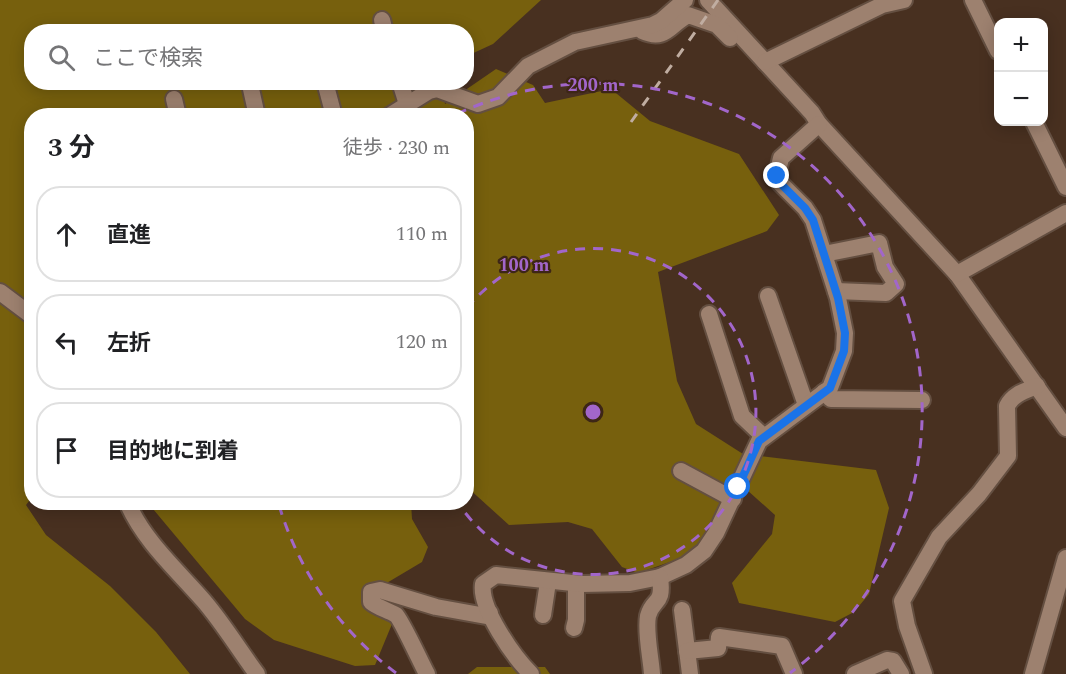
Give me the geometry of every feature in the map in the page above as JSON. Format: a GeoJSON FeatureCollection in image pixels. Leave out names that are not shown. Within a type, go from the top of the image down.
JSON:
{"type":"FeatureCollection","features":[{"type":"Feature","properties":{"kind":"street"},"geometry":{"type":"LineString","coordinates":[[440,90],[478,104],[498,97],[528,66],[567,45],[639,30],[662,21],[685,0]]}},
{"type":"Feature","properties":{"kind":"street"},"geometry":{"type":"LineString","coordinates":[[708,0],[957,274],[1066,428]]}},
{"type":"Feature","properties":{"kind":"street"},"geometry":{"type":"LineString","coordinates":[[639,30],[654,35],[662,34],[684,17],[693,15],[721,28],[744,54],[759,56],[867,5],[882,5],[904,0]]}},
{"type":"Feature","properties":{"kind":"street"},"geometry":{"type":"LineString","coordinates":[[973,0],[994,41]]}},
{"type":"Feature","properties":{"kind":"street"},"geometry":{"type":"LineString","coordinates":[[250,90],[255,108]]}},
{"type":"Feature","properties":{"kind":"street"},"geometry":{"type":"LineString","coordinates":[[327,90],[332,108]]}},
{"type":"Feature","properties":{"kind":"street"},"geometry":{"type":"LineString","coordinates":[[403,90],[407,104]]}},
{"type":"Feature","properties":{"kind":"street"},"geometry":{"type":"LineString","coordinates":[[401,108],[429,90]]}},
{"type":"Feature","properties":{"kind":"street"},"geometry":{"type":"LineString","coordinates":[[531,674],[514,656],[490,613],[482,591],[483,584],[496,575],[576,584],[630,583],[660,577],[686,565],[704,551],[716,533],[759,441],[830,388],[844,351],[845,333],[836,291],[809,214],[780,183],[777,176],[781,158],[819,124]]}},
{"type":"Feature","properties":{"kind":"street"},"geometry":{"type":"LineString","coordinates":[[1036,126],[1066,187]]}},
{"type":"Feature","properties":{"kind":"street"},"geometry":{"type":"LineString","coordinates":[[957,274],[1066,213]]}},
{"type":"Feature","properties":{"kind":"street"},"geometry":{"type":"LineString","coordinates":[[824,254],[879,243],[885,267],[896,284],[886,293],[836,291]]}},
{"type":"Feature","properties":{"kind":"street"},"geometry":{"type":"LineString","coordinates":[[0,292],[24,310]]}},
{"type":"Feature","properties":{"kind":"street"},"geometry":{"type":"LineString","coordinates":[[768,296],[807,405]]}},
{"type":"Feature","properties":{"kind":"street"},"geometry":{"type":"LineString","coordinates":[[709,314],[742,416],[764,436]]}},
{"type":"Feature","properties":{"kind":"street"},"geometry":{"type":"LineString","coordinates":[[924,674],[907,626],[902,601],[939,537],[979,494],[1008,456],[1007,406],[1013,396],[1037,386]]}},
{"type":"Feature","properties":{"kind":"street"},"geometry":{"type":"LineString","coordinates":[[824,392],[831,399],[922,400]]}},
{"type":"Feature","properties":{"kind":"street"},"geometry":{"type":"LineString","coordinates":[[681,471],[733,499]]}},
{"type":"Feature","properties":{"kind":"street"},"geometry":{"type":"LineString","coordinates":[[130,510],[135,522],[205,602],[257,674]]}},
{"type":"Feature","properties":{"kind":"street"},"geometry":{"type":"LineString","coordinates":[[1033,674],[1066,558]]}},
{"type":"Feature","properties":{"kind":"street"},"geometry":{"type":"LineString","coordinates":[[652,674],[648,615],[660,600],[662,592],[660,577]]}},
{"type":"Feature","properties":{"kind":"street"},"geometry":{"type":"LineString","coordinates":[[543,615],[548,582]]}},
{"type":"Feature","properties":{"kind":"street"},"geometry":{"type":"LineString","coordinates":[[574,628],[576,584]]}},
{"type":"Feature","properties":{"kind":"street"},"geometry":{"type":"LineString","coordinates":[[428,674],[410,643],[401,620],[370,602],[371,592],[380,590],[436,608],[486,616],[490,613]]}},
{"type":"Feature","properties":{"kind":"street"},"geometry":{"type":"LineString","coordinates":[[682,610],[690,674]]}},
{"type":"Feature","properties":{"kind":"street"},"geometry":{"type":"LineString","coordinates":[[687,651],[718,648],[719,637],[782,646],[794,674]]}},
{"type":"Feature","properties":{"kind":"street"},"geometry":{"type":"LineString","coordinates":[[855,674],[887,660],[893,661],[901,674]]}},
{"type":"Feature","properties":{"kind":"shaded area"},"geometry":{"type":"Polygon","coordinates":[[[0,0],[541,0],[493,44],[474,53],[474,24],[24,24],[24,90],[443,90],[445,104],[465,90],[474,90],[474,84],[496,69],[533,85],[545,103],[611,89],[650,121],[739,154],[779,215],[767,231],[658,272],[677,381],[696,424],[743,454],[876,470],[889,508],[869,594],[854,612],[835,622],[739,603],[732,583],[772,534],[775,515],[737,481],[693,554],[638,573],[622,567],[592,529],[568,522],[509,525],[474,493],[474,108],[24,108],[24,510],[29,510],[46,535],[110,586],[156,632],[190,674],[0,674],[0,0]]]}},
{"type":"Feature","properties":{"kind":"shaded area"},"geometry":{"type":"Polygon","coordinates":[[[154,510],[411,510],[412,519],[428,547],[422,562],[385,584],[392,624],[375,665],[355,666],[274,640],[245,619],[154,510]]]}},
{"type":"Feature","properties":{"kind":"shaded area"},"geometry":{"type":"Polygon","coordinates":[[[477,667],[545,667],[550,674],[468,674],[477,667]]]}},
{"type":"Feature","properties":{"kind":"railway"},"geometry":{"type":"LineString","coordinates":[[631,122],[718,0]]}},
{"type":"Feature","properties":{"kind":"route"},"geometry":{"type":"LineString","coordinates":[[738,487],[759,441],[830,388],[844,351],[845,333],[838,298],[813,220],[805,208],[780,183],[777,176]]}}]}
